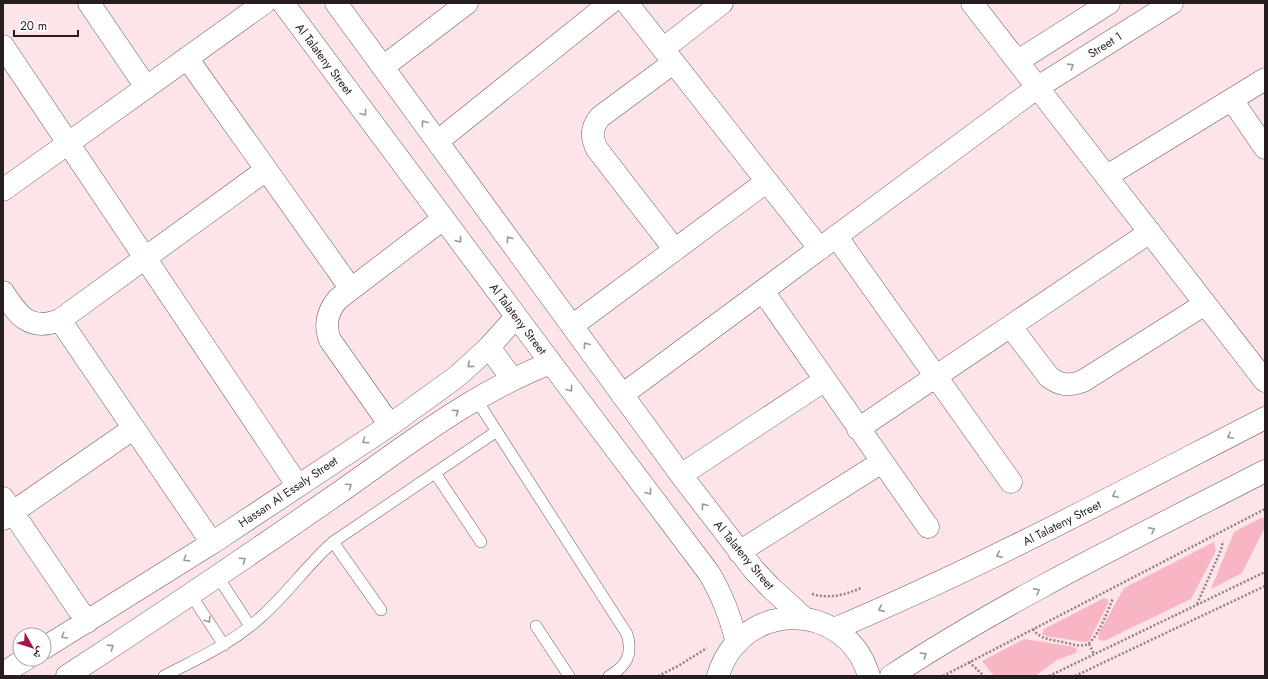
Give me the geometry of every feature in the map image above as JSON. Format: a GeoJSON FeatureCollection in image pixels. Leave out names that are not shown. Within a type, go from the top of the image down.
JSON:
{"type":"FeatureCollection","features":[{"type":"Feature","properties":{"kind":"street"},"geometry":{"type":"LineString","coordinates":[[89,3],[146,87]]}},
{"type":"Feature","properties":{"kind":"street"},"geometry":{"type":"LineString","coordinates":[[3,190],[264,3]]}},
{"type":"Feature","properties":{"kind":"street","name":"Al Talateny Street"},"geometry":{"type":"LineString","coordinates":[[282,3],[709,573],[721,595],[735,635]]}},
{"type":"Feature","properties":{"kind":"street","name":"Al Talateny Street"},"geometry":{"type":"LineString","coordinates":[[336,3],[622,395],[739,552],[770,587],[804,618]]}},
{"type":"Feature","properties":{"kind":"street"},"geometry":{"type":"LineString","coordinates":[[383,67],[467,3]]}},
{"type":"Feature","properties":{"kind":"street"},"geometry":{"type":"LineString","coordinates":[[438,141],[610,3]]}},
{"type":"Feature","properties":{"kind":"street"},"geometry":{"type":"LineString","coordinates":[[627,3],[766,182],[828,243],[935,377],[1010,482]]}},
{"type":"Feature","properties":{"kind":"street"},"geometry":{"type":"LineString","coordinates":[[675,250],[597,150],[592,136],[595,123],[600,117],[668,56],[722,3]]}},
{"type":"Feature","properties":{"kind":"street"},"geometry":{"type":"LineString","coordinates":[[972,3],[1265,381]]}},
{"type":"Feature","properties":{"kind":"street"},"geometry":{"type":"LineString","coordinates":[[1018,62],[1108,3]]}},
{"type":"Feature","properties":{"kind":"street","name":"Street 1"},"geometry":{"type":"LineString","coordinates":[[622,395],[1038,87],[1172,3]]}},
{"type":"Feature","properties":{"kind":"street"},"geometry":{"type":"LineString","coordinates":[[187,58],[351,289]]}},
{"type":"Feature","properties":{"kind":"street"},"geometry":{"type":"LineString","coordinates":[[7,60],[68,143],[298,486]]}},
{"type":"Feature","properties":{"kind":"street"},"geometry":{"type":"LineString","coordinates":[[1107,176],[1265,80]]}},
{"type":"Feature","properties":{"kind":"street"},"geometry":{"type":"LineString","coordinates":[[1232,100],[1265,148]]}},
{"type":"Feature","properties":{"kind":"street"},"geometry":{"type":"LineString","coordinates":[[3,292],[17,312],[30,322],[45,324],[60,320],[266,170]]}},
{"type":"Feature","properties":{"kind":"street"},"geometry":{"type":"LineString","coordinates":[[572,326],[766,182]]}},
{"type":"Feature","properties":{"kind":"street"},"geometry":{"type":"LineString","coordinates":[[390,424],[334,348],[326,332],[328,314],[338,299],[443,219]]}},
{"type":"Feature","properties":{"kind":"street"},"geometry":{"type":"LineString","coordinates":[[858,429],[1150,232]]}},
{"type":"Feature","properties":{"kind":"street"},"geometry":{"type":"LineString","coordinates":[[763,291],[858,429],[928,527]]}},
{"type":"Feature","properties":{"kind":"street"},"geometry":{"type":"LineString","coordinates":[[1010,327],[1049,378],[1057,383],[1066,385],[1074,384],[1089,377],[1205,304]]}},
{"type":"Feature","properties":{"kind":"street","name":"Hassan Al Essaly Street"},"geometry":{"type":"LineString","coordinates":[[52,643],[212,543],[390,424],[455,378],[490,348],[516,317]]}},
{"type":"Feature","properties":{"kind":"street"},"geometry":{"type":"LineString","coordinates":[[60,320],[212,543]]}},
{"type":"Feature","properties":{"kind":"street"},"geometry":{"type":"LineString","coordinates":[[490,348],[512,379]]}},
{"type":"Feature","properties":{"kind":"street"},"geometry":{"type":"LineString","coordinates":[[66,676],[218,577],[476,399],[512,379],[551,363]]}},
{"type":"Feature","properties":{"kind":"street"},"geometry":{"type":"LineString","coordinates":[[681,474],[825,380]]}},
{"type":"Feature","properties":{"kind":"street","name":"Al Talateny Street"},"geometry":{"type":"LineString","coordinates":[[834,629],[920,592],[1007,551],[1265,418]]}},
{"type":"Feature","properties":{"kind":"street"},"geometry":{"type":"LineString","coordinates":[[87,622],[6,510],[134,428]]}},
{"type":"Feature","properties":{"kind":"street"},"geometry":{"type":"LineString","coordinates":[[739,552],[882,462]]}},
{"type":"Feature","properties":{"kind":"street"},"geometry":{"type":"LineString","coordinates":[[891,676],[946,641],[1061,577],[1265,471]]}},
{"type":"Feature","properties":{"kind":"street"},"geometry":{"type":"LineString","coordinates":[[718,676],[735,635],[748,633],[761,625],[775,620],[789,618],[804,618],[820,622],[834,629],[846,638],[855,649],[863,661],[868,676]]}},
{"type":"Feature","properties":{"kind":"street"},"geometry":{"type":"LineString","coordinates":[[3,673],[13,667]]}},
{"type":"Feature","properties":{"kind":"lane"},"geometry":{"type":"LineString","coordinates":[[476,399],[627,634],[630,642],[627,658],[618,671],[609,676]]}},
{"type":"Feature","properties":{"kind":"lane"},"geometry":{"type":"LineString","coordinates":[[164,676],[209,654],[250,626],[272,607],[311,563],[333,542],[497,431]]}},
{"type":"Feature","properties":{"kind":"lane"},"geometry":{"type":"LineString","coordinates":[[435,473],[481,542]]}},
{"type":"Feature","properties":{"kind":"lane"},"geometry":{"type":"LineString","coordinates":[[333,542],[381,610]]}},
{"type":"Feature","properties":{"kind":"lane"},"geometry":{"type":"LineString","coordinates":[[218,577],[250,626]]}},
{"type":"Feature","properties":{"kind":"lane"},"geometry":{"type":"LineString","coordinates":[[191,595],[224,645]]}},
{"type":"Feature","properties":{"kind":"lane"},"geometry":{"type":"LineString","coordinates":[[536,626],[569,676]]}},
{"type":"Feature","properties":{"kind":"path"},"geometry":{"type":"LineString","coordinates":[[944,676],[1265,509]]}},
{"type":"Feature","properties":{"kind":"path"},"geometry":{"type":"LineString","coordinates":[[1197,605],[1221,550],[1223,541]]}},
{"type":"Feature","properties":{"kind":"path"},"geometry":{"type":"LineString","coordinates":[[1049,676],[1265,572]]}},
{"type":"Feature","properties":{"kind":"path"},"geometry":{"type":"LineString","coordinates":[[1075,676],[1265,586]]}},
{"type":"Feature","properties":{"kind":"path"},"geometry":{"type":"LineString","coordinates":[[810,593],[827,596],[839,596],[862,588]]}},
{"type":"Feature","properties":{"kind":"path"},"geometry":{"type":"LineString","coordinates":[[1033,629],[1038,635],[1044,638],[1081,646],[1089,644],[1094,638],[1113,598]]}},
{"type":"Feature","properties":{"kind":"path"},"geometry":{"type":"LineString","coordinates":[[658,676],[735,635]]}},
{"type":"Feature","properties":{"kind":"path"},"geometry":{"type":"LineString","coordinates":[[1089,644],[1094,654]]}},
{"type":"Feature","properties":{"kind":"path"},"geometry":{"type":"LineString","coordinates":[[969,662],[984,676]]}},
{"type":"Feature","properties":{"kind":"shaded area"},"geometry":{"type":"Polygon","coordinates":[[[1261,518],[1265,518],[1265,527],[1242,573],[1211,589],[1234,532],[1261,518]]]}},
{"type":"Feature","properties":{"kind":"shaded area"},"geometry":{"type":"Polygon","coordinates":[[[1214,542],[1216,551],[1191,599],[1104,641],[1099,640],[1099,633],[1124,588],[1214,542]]]}},
{"type":"Feature","properties":{"kind":"shaded area"},"geometry":{"type":"Polygon","coordinates":[[[1104,598],[1108,600],[1108,604],[1089,641],[1084,642],[1046,636],[1042,634],[1044,629],[1104,598]]]}},
{"type":"Feature","properties":{"kind":"shaded area"},"geometry":{"type":"Polygon","coordinates":[[[1024,639],[1075,647],[1077,652],[1057,660],[1035,676],[994,676],[982,661],[1024,639]]]}}]}
